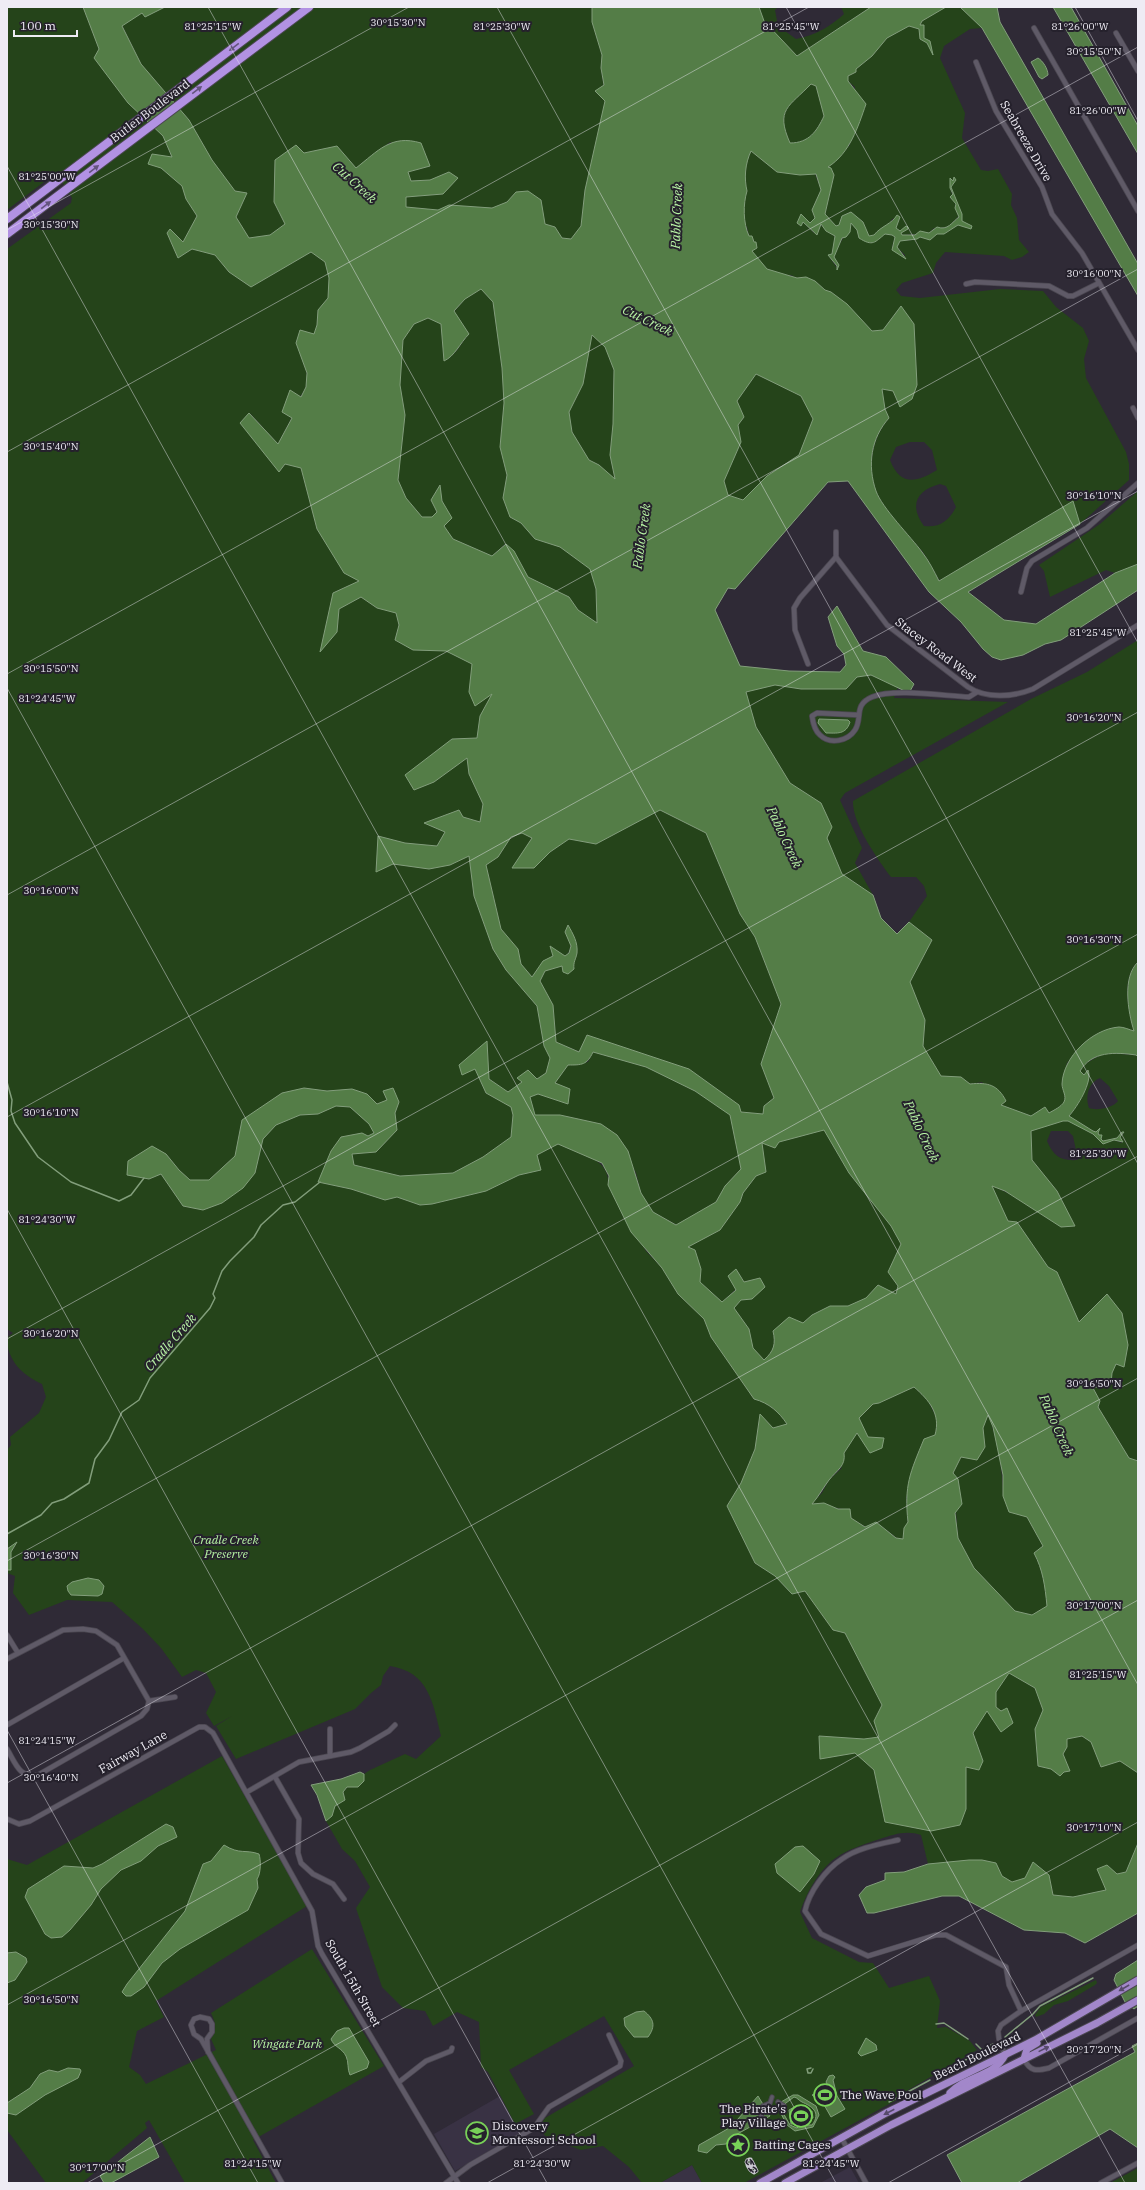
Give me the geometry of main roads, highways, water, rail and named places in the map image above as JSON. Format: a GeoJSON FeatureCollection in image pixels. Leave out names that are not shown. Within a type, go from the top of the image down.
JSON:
{"type":"FeatureCollection","features":[{"type":"Feature","properties":{"kind":"highway","name":"Butler Boulevard"},"geometry":{"type":"LineString","coordinates":[[7,219],[288,7]]}},
{"type":"Feature","properties":{"kind":"highway","name":"Butler Boulevard"},"geometry":{"type":"LineString","coordinates":[[7,234],[309,7]]}},
{"type":"Feature","properties":{"kind":"highway","name":"Beach Boulevard"},"geometry":{"type":"LineString","coordinates":[[760,2183],[842,2137],[928,2092],[1005,2055],[1138,1980]]}},
{"type":"Feature","properties":{"kind":"highway"},"geometry":{"type":"LineString","coordinates":[[785,2183],[846,2148],[1138,2000]]}},
{"type":"Feature","properties":{"kind":"highway"},"geometry":{"type":"LineString","coordinates":[[1024,2059],[1028,2049],[1070,2025],[1079,2014]]}},
{"type":"Feature","properties":{"kind":"highway"},"geometry":{"type":"LineString","coordinates":[[947,2096],[957,2086],[998,2067],[1005,2055]]}},
{"type":"Feature","properties":{"kind":"water"},"geometry":{"type":"Polygon","coordinates":[[[83,7],[165,7],[145,17],[142,13],[122,26],[141,64],[189,120],[212,160],[235,191],[247,193],[236,217],[249,238],[270,235],[285,224],[274,202],[275,160],[296,145],[304,153],[337,146],[356,168],[378,150],[393,142],[410,141],[421,143],[430,166],[408,172],[411,181],[430,180],[449,172],[458,178],[443,194],[406,197],[406,207],[438,210],[449,205],[492,208],[507,202],[516,192],[528,191],[541,200],[545,224],[555,227],[562,238],[571,239],[581,226],[585,190],[605,101],[595,91],[604,85],[601,68],[602,55],[592,22],[592,7],[759,7],[764,21],[797,56],[871,7],[946,7],[922,21],[920,25],[924,25],[924,38],[930,41],[933,55],[927,43],[920,39],[919,29],[909,26],[887,38],[872,56],[856,69],[856,72],[848,76],[848,81],[866,104],[848,147],[836,161],[828,167],[831,168],[834,175],[825,214],[836,226],[839,225],[842,216],[851,212],[863,222],[869,236],[874,235],[892,221],[897,215],[900,217],[896,228],[900,231],[906,226],[908,227],[908,229],[901,233],[902,235],[915,235],[920,231],[929,233],[937,227],[947,227],[959,217],[955,208],[956,204],[950,197],[953,194],[950,188],[950,178],[953,181],[954,177],[956,180],[951,187],[962,214],[962,221],[972,226],[971,229],[958,225],[944,234],[937,234],[930,240],[920,237],[917,239],[900,241],[897,247],[906,259],[892,250],[895,237],[892,235],[885,234],[871,243],[864,241],[859,238],[857,230],[851,223],[850,232],[846,237],[842,238],[834,257],[839,265],[837,270],[837,266],[828,255],[832,254],[835,236],[826,231],[821,224],[817,235],[803,222],[801,226],[797,223],[801,214],[810,223],[815,218],[812,210],[821,190],[816,174],[800,175],[777,172],[751,151],[747,161],[747,191],[744,214],[749,236],[752,236],[754,242],[756,242],[757,248],[752,251],[767,269],[797,278],[806,277],[815,281],[825,290],[831,292],[847,304],[872,331],[883,330],[901,306],[914,324],[917,385],[912,399],[900,407],[893,391],[882,389],[885,409],[889,418],[878,434],[872,452],[871,462],[873,481],[879,498],[890,514],[925,555],[939,581],[1073,501],[1080,524],[968,592],[1004,620],[1036,624],[1115,573],[1138,564],[1138,590],[1061,640],[1045,644],[1023,655],[1001,660],[992,657],[983,649],[961,622],[929,592],[848,481],[828,482],[735,589],[728,588],[715,610],[740,666],[789,671],[840,672],[846,665],[844,654],[837,646],[828,617],[837,606],[863,651],[886,657],[914,684],[909,693],[871,675],[857,677],[846,689],[801,689],[775,685],[746,692],[756,727],[790,783],[821,803],[832,827],[827,838],[842,874],[873,895],[881,918],[897,934],[909,922],[932,940],[910,982],[925,1020],[923,1046],[941,1076],[961,1077],[970,1084],[987,1084],[992,1086],[1000,1091],[1006,1101],[1001,1105],[1031,1116],[1045,1107],[1049,1113],[1055,1110],[1063,1104],[1065,1100],[1062,1084],[1064,1074],[1073,1055],[1081,1046],[1089,1039],[1109,1029],[1121,1027],[1134,1031],[1128,1005],[1128,985],[1133,968],[1138,962],[1138,1057],[1136,1055],[1112,1053],[1097,1056],[1085,1064],[1080,1071],[1084,1075],[1088,1070],[1088,1081],[1080,1101],[1069,1116],[1093,1131],[1096,1132],[1100,1128],[1098,1133],[1099,1135],[1102,1135],[1101,1139],[1103,1141],[1117,1138],[1122,1132],[1124,1132],[1120,1137],[1123,1142],[1114,1140],[1103,1144],[1093,1134],[1068,1121],[1063,1121],[1031,1131],[1032,1160],[1057,1191],[1075,1226],[1061,1227],[1005,1191],[992,1186],[1008,1221],[1017,1222],[1048,1267],[1057,1272],[1079,1322],[1107,1294],[1122,1313],[1128,1345],[1124,1367],[1116,1364],[1112,1373],[1111,1384],[1093,1388],[1100,1401],[1098,1407],[1129,1458],[1138,1461],[1138,1773],[1120,1761],[1101,1767],[1091,1742],[1082,1736],[1067,1739],[1067,1747],[1063,1754],[1070,1771],[1064,1772],[1060,1776],[1051,1769],[1038,1766],[1035,1729],[1043,1710],[1035,1688],[1009,1673],[996,1692],[996,1707],[1001,1711],[1007,1708],[1013,1723],[1001,1732],[987,1711],[973,1733],[983,1761],[979,1770],[966,1767],[966,1809],[960,1825],[931,1831],[885,1822],[874,1770],[855,1753],[820,1759],[819,1736],[864,1739],[879,1737],[874,1721],[882,1705],[845,1633],[833,1630],[805,1591],[792,1594],[775,1576],[755,1563],[727,1506],[741,1483],[755,1449],[760,1414],[773,1428],[787,1424],[773,1408],[754,1399],[711,1337],[704,1319],[678,1294],[662,1268],[631,1232],[608,1185],[609,1176],[602,1163],[558,1144],[537,1155],[541,1170],[519,1175],[486,1191],[432,1204],[420,1205],[397,1197],[385,1200],[351,1189],[318,1182],[331,1151],[341,1137],[362,1133],[368,1136],[374,1133],[369,1124],[350,1107],[336,1106],[318,1114],[300,1115],[276,1125],[263,1139],[255,1173],[243,1188],[222,1203],[203,1210],[183,1206],[161,1174],[149,1179],[127,1175],[128,1161],[152,1146],[166,1154],[179,1170],[190,1180],[209,1180],[235,1156],[242,1120],[282,1093],[304,1088],[327,1091],[352,1089],[367,1094],[377,1104],[387,1100],[383,1091],[393,1088],[399,1102],[395,1113],[397,1130],[376,1152],[352,1154],[354,1165],[400,1176],[453,1173],[483,1157],[511,1137],[513,1115],[511,1107],[486,1093],[475,1069],[462,1075],[459,1065],[487,1041],[489,1079],[508,1092],[522,1082],[517,1078],[528,1070],[537,1079],[546,1073],[550,1058],[544,1046],[537,1006],[506,970],[493,949],[474,896],[469,856],[450,865],[429,869],[393,864],[376,872],[378,836],[405,843],[437,846],[445,832],[424,823],[459,810],[463,817],[480,822],[483,804],[469,774],[467,758],[434,782],[414,790],[405,775],[452,739],[477,738],[480,716],[492,694],[475,706],[469,692],[472,664],[446,651],[413,650],[395,640],[399,625],[396,613],[377,608],[361,597],[339,609],[337,632],[320,652],[333,593],[359,581],[344,573],[317,529],[301,468],[285,464],[279,472],[240,423],[249,413],[278,444],[292,418],[282,412],[290,390],[301,397],[306,387],[307,373],[296,343],[300,330],[314,334],[317,325],[318,310],[328,298],[329,278],[325,262],[311,252],[251,287],[229,272],[215,255],[192,249],[178,258],[167,233],[170,229],[183,242],[197,216],[186,199],[182,186],[161,168],[148,164],[152,154],[172,157],[163,136],[128,103],[94,58],[99,49],[83,7]],[[811,84],[791,104],[784,115],[784,123],[790,143],[802,141],[812,135],[824,116],[816,86],[811,84]],[[481,289],[465,299],[454,311],[469,334],[448,359],[444,361],[441,324],[428,318],[414,324],[403,340],[400,385],[405,415],[398,480],[406,498],[422,517],[432,517],[437,512],[431,500],[440,485],[442,501],[452,518],[444,526],[453,539],[492,556],[506,544],[514,551],[528,577],[569,597],[578,610],[597,623],[596,589],[590,569],[560,547],[535,539],[521,523],[510,517],[503,498],[507,475],[500,447],[504,403],[502,368],[493,302],[481,289]],[[592,335],[583,384],[569,412],[572,432],[589,460],[599,465],[615,479],[610,455],[613,424],[614,370],[605,347],[592,335]],[[756,374],[737,401],[744,417],[738,425],[741,442],[724,481],[728,495],[743,500],[767,476],[799,455],[813,419],[801,396],[756,374]],[[660,810],[596,844],[569,839],[550,852],[534,868],[512,868],[532,838],[522,833],[511,837],[498,857],[486,865],[501,929],[518,949],[521,964],[532,977],[543,961],[553,956],[550,946],[565,956],[569,953],[571,946],[565,932],[568,925],[575,938],[577,953],[574,969],[568,974],[563,972],[562,966],[545,971],[540,981],[553,1005],[556,1042],[579,1052],[587,1035],[689,1069],[739,1105],[741,1112],[763,1114],[764,1106],[774,1098],[761,1064],[781,1004],[755,937],[740,914],[706,833],[660,810]],[[593,1052],[589,1060],[580,1064],[568,1065],[555,1083],[570,1089],[568,1104],[538,1094],[530,1097],[535,1115],[560,1115],[601,1124],[617,1135],[628,1151],[641,1193],[653,1212],[676,1225],[716,1202],[725,1186],[741,1169],[730,1115],[695,1091],[646,1067],[593,1052]],[[824,1130],[779,1142],[775,1148],[762,1143],[766,1172],[756,1176],[743,1193],[740,1202],[720,1230],[688,1247],[695,1250],[701,1269],[700,1282],[722,1302],[736,1290],[728,1276],[736,1269],[744,1282],[760,1278],[765,1287],[752,1299],[741,1300],[734,1308],[749,1329],[753,1348],[764,1360],[770,1354],[774,1344],[773,1331],[789,1317],[803,1323],[812,1315],[830,1306],[848,1306],[866,1298],[878,1285],[896,1294],[898,1286],[888,1272],[901,1244],[891,1226],[849,1173],[824,1130]],[[914,1387],[879,1403],[873,1404],[859,1418],[868,1437],[884,1438],[882,1448],[870,1453],[857,1433],[844,1453],[844,1461],[842,1465],[812,1504],[824,1503],[838,1509],[850,1509],[851,1518],[865,1527],[876,1522],[896,1538],[903,1539],[904,1528],[908,1522],[907,1498],[909,1479],[924,1439],[935,1435],[935,1414],[929,1402],[914,1387]],[[988,1415],[983,1428],[985,1447],[977,1460],[961,1457],[953,1473],[958,1479],[962,1504],[955,1513],[958,1538],[974,1568],[1015,1611],[1032,1615],[1047,1606],[1043,1578],[1040,1566],[1034,1553],[1043,1546],[1027,1517],[1009,1512],[1003,1496],[1003,1475],[993,1427],[988,1415]]]}},
{"type":"Feature","properties":{"kind":"water"},"geometry":{"type":"Polygon","coordinates":[[[960,7],[997,7],[1000,22],[1138,264],[1138,296],[982,28],[960,7]]]}},
{"type":"Feature","properties":{"kind":"water"},"geometry":{"type":"Polygon","coordinates":[[[1053,7],[1071,7],[1138,126],[1138,154],[1053,7]]]}},
{"type":"Feature","properties":{"kind":"water"},"geometry":{"type":"Polygon","coordinates":[[[1038,58],[1045,65],[1048,73],[1048,75],[1042,79],[1039,77],[1031,62],[1038,58]]]}},
{"type":"Feature","properties":{"kind":"water"},"geometry":{"type":"Polygon","coordinates":[[[819,719],[848,720],[850,722],[844,731],[837,733],[826,733],[818,723],[819,719]]]}},
{"type":"Feature","properties":{"kind":"water"},"geometry":{"type":"Polygon","coordinates":[[[17,1542],[11,1552],[11,1570],[7,1570],[7,1549],[17,1542]]]}},
{"type":"Feature","properties":{"kind":"water"},"geometry":{"type":"Polygon","coordinates":[[[88,1578],[99,1580],[104,1586],[102,1594],[98,1596],[71,1595],[67,1586],[72,1582],[88,1578]]]}},
{"type":"Feature","properties":{"kind":"water"},"geometry":{"type":"Polygon","coordinates":[[[360,1772],[364,1774],[364,1781],[358,1787],[347,1787],[343,1792],[345,1800],[335,1806],[332,1816],[326,1821],[317,1795],[311,1785],[341,1779],[360,1772]]]}},
{"type":"Feature","properties":{"kind":"water"},"geometry":{"type":"Polygon","coordinates":[[[166,1824],[173,1827],[177,1837],[158,1846],[141,1861],[121,1870],[101,1889],[91,1905],[70,1930],[62,1937],[51,1938],[45,1934],[25,1897],[28,1889],[64,1866],[93,1868],[102,1864],[166,1824]]]}},
{"type":"Feature","properties":{"kind":"water"},"geometry":{"type":"Polygon","coordinates":[[[1138,1843],[1138,1913],[1085,1943],[1065,1933],[1024,1930],[959,1896],[942,1896],[874,1913],[867,1913],[859,1895],[866,1887],[885,1880],[885,1873],[904,1872],[928,1864],[982,1860],[996,1863],[1002,1876],[1012,1882],[1025,1878],[1033,1862],[1049,1875],[1053,1895],[1073,1897],[1106,1890],[1097,1869],[1107,1865],[1117,1874],[1126,1872],[1138,1843]]]}},
{"type":"Feature","properties":{"kind":"water"},"geometry":{"type":"Polygon","coordinates":[[[224,1845],[234,1850],[259,1854],[260,1867],[257,1879],[258,1888],[248,1910],[180,1949],[162,1963],[144,1987],[131,1996],[126,1996],[122,1992],[127,1984],[185,1911],[203,1864],[211,1861],[224,1845]]]}},
{"type":"Feature","properties":{"kind":"water"},"geometry":{"type":"Polygon","coordinates":[[[803,1846],[820,1861],[814,1874],[800,1892],[777,1873],[775,1864],[795,1847],[803,1846]]]}},
{"type":"Feature","properties":{"kind":"water"},"geometry":{"type":"Polygon","coordinates":[[[16,1952],[26,1958],[27,1962],[15,1980],[7,1983],[7,1953],[16,1952]]]}},
{"type":"Feature","properties":{"kind":"water"},"geometry":{"type":"Polygon","coordinates":[[[1138,1960],[1138,2006],[1134,2009],[1125,2002],[1114,1980],[1116,1974],[1138,1960]]]}},
{"type":"Feature","properties":{"kind":"water"},"geometry":{"type":"Polygon","coordinates":[[[644,2011],[653,2023],[651,2033],[648,2037],[634,2037],[625,2026],[624,2018],[636,2012],[644,2011]]]}},
{"type":"Feature","properties":{"kind":"water"},"geometry":{"type":"Polygon","coordinates":[[[344,2028],[349,2028],[369,2062],[367,2068],[350,2075],[346,2056],[331,2039],[337,2031],[344,2028]]]}},
{"type":"Feature","properties":{"kind":"water"},"geometry":{"type":"Polygon","coordinates":[[[866,2038],[876,2045],[877,2050],[861,2056],[858,2053],[866,2038]]]}},
{"type":"Feature","properties":{"kind":"water"},"geometry":{"type":"Polygon","coordinates":[[[1138,2043],[1138,2148],[1110,2129],[1017,2183],[962,2183],[947,2155],[1135,2052],[1132,2046],[1138,2043]]]}},
{"type":"Feature","properties":{"kind":"water"},"geometry":{"type":"Polygon","coordinates":[[[68,2068],[80,2069],[81,2071],[78,2078],[45,2095],[16,2115],[7,2113],[7,2103],[30,2088],[40,2074],[49,2070],[58,2072],[68,2068]]]}},
{"type":"Feature","properties":{"kind":"water","name":"The Wave Pool"},"geometry":{"type":"Polygon","coordinates":[[[833,2075],[835,2077],[833,2080],[837,2096],[845,2109],[831,2117],[823,2103],[812,2095],[829,2088],[826,2082],[829,2076],[833,2075]]]}},
{"type":"Feature","properties":{"kind":"water"},"geometry":{"type":"Polygon","coordinates":[[[793,2095],[798,2095],[816,2106],[819,2115],[813,2127],[795,2131],[787,2125],[778,2108],[781,2102],[793,2095]],[[795,2097],[782,2106],[782,2111],[790,2125],[797,2128],[800,2125],[812,2125],[815,2120],[816,2113],[809,2105],[795,2097]]]}},
{"type":"Feature","properties":{"kind":"water"},"geometry":{"type":"Polygon","coordinates":[[[758,2096],[770,2116],[730,2138],[726,2144],[716,2145],[707,2153],[698,2151],[699,2145],[731,2127],[758,2096]]]}},
{"type":"Feature","properties":{"kind":"water","name":"The Pirate's Play Village"},"geometry":{"type":"Polygon","coordinates":[[[796,2106],[805,2108],[807,2112],[812,2111],[813,2118],[809,2119],[805,2123],[791,2124],[789,2110],[796,2106]]]}},
{"type":"Feature","properties":{"kind":"water"},"geometry":{"type":"Polygon","coordinates":[[[150,2137],[159,2157],[111,2183],[104,2183],[100,2176],[150,2137]]]}},
{"type":"Feature","properties":{"kind":"waterway"},"geometry":{"type":"LineString","coordinates":[[7,1082],[12,1100],[11,1111],[15,1123],[38,1157],[71,1182],[119,1201],[131,1195],[144,1178]]}},
{"type":"Feature","properties":{"kind":"waterway","name":"Cradle Creek"},"geometry":{"type":"LineString","coordinates":[[7,1534],[41,1515],[52,1503],[64,1499],[89,1483],[95,1459],[109,1440],[122,1412],[139,1400],[150,1378],[210,1308],[215,1298],[213,1294],[222,1271],[254,1237],[261,1225],[283,1205],[295,1202],[320,1182]]}},
{"type":"Feature","properties":{"kind":"waterway"},"geometry":{"type":"LineString","coordinates":[[1005,2037],[1033,2014],[1040,2006],[1093,1978]]}},
{"type":"Feature","properties":{"kind":"waterway"},"geometry":{"type":"LineString","coordinates":[[936,2024],[944,2023],[968,2039]]}},
{"type":"Feature","properties":{"kind":"waterway"},"geometry":{"type":"LineString","coordinates":[[976,2044],[982,2050]]}},
{"type":"Feature","properties":{"kind":"waterway"},"geometry":{"type":"LineString","coordinates":[[943,2073],[993,2044]]}},
{"type":"Feature","properties":{"kind":"waterway"},"geometry":{"type":"LineString","coordinates":[[811,2068],[807,2069],[808,2073],[811,2073],[813,2069]]}},
{"type":"Feature","properties":{"kind":"waterway"},"geometry":{"type":"LineString","coordinates":[[889,2102],[930,2080]]}},
{"type":"Feature","properties":{"kind":"railway"},"geometry":{"type":"LineString","coordinates":[[752,2161],[749,2159],[746,2162],[747,2163],[748,2164],[749,2165],[751,2166],[752,2167],[755,2168],[756,2169],[754,2173],[751,2170],[751,2159],[750,2159],[747,2160],[747,2162],[747,2164],[747,2166],[752,2172],[754,2173],[757,2171],[752,2161]]}},
{"type":"Feature","properties":{"kind":"place","name":"The Wave Pool"},"geometry":{"type":"Point","coordinates":[825,2095]}},
{"type":"Feature","properties":{"kind":"place","name":"The Pirate's Play Village"},"geometry":{"type":"Point","coordinates":[801,2116]}},
{"type":"Feature","properties":{"kind":"place","name":"Discovery Montessori School"},"geometry":{"type":"Point","coordinates":[477,2133]}},
{"type":"Feature","properties":{"kind":"place","name":"Batting Cages"},"geometry":{"type":"Point","coordinates":[738,2145]}},
{"type":"Feature","properties":{"kind":"water label","name":"Cut Creek"},"geometry":{"type":"Point","coordinates":[355,182]}},
{"type":"Feature","properties":{"kind":"water label","name":"Pablo Creek"},"geometry":{"type":"Point","coordinates":[676,216]}},
{"type":"Feature","properties":{"kind":"water label","name":"Cut Creek"},"geometry":{"type":"Point","coordinates":[648,320]}},
{"type":"Feature","properties":{"kind":"water label","name":"Pablo Creek"},"geometry":{"type":"Point","coordinates":[641,536]}},
{"type":"Feature","properties":{"kind":"water label","name":"Pablo Creek"},"geometry":{"type":"Point","coordinates":[785,837]}},
{"type":"Feature","properties":{"kind":"water label","name":"Pablo Creek"},"geometry":{"type":"Point","coordinates":[922,1131]}},
{"type":"Feature","properties":{"kind":"water label","name":"Pablo Creek"},"geometry":{"type":"Point","coordinates":[1057,1425]}},
{"type":"Feature","properties":{"kind":"park label","name":"Cradle Creek Preserve"},"geometry":{"type":"Point","coordinates":[226,1547]}},
{"type":"Feature","properties":{"kind":"park label","name":"Wingate Park"},"geometry":{"type":"Point","coordinates":[287,2044]}}]}
